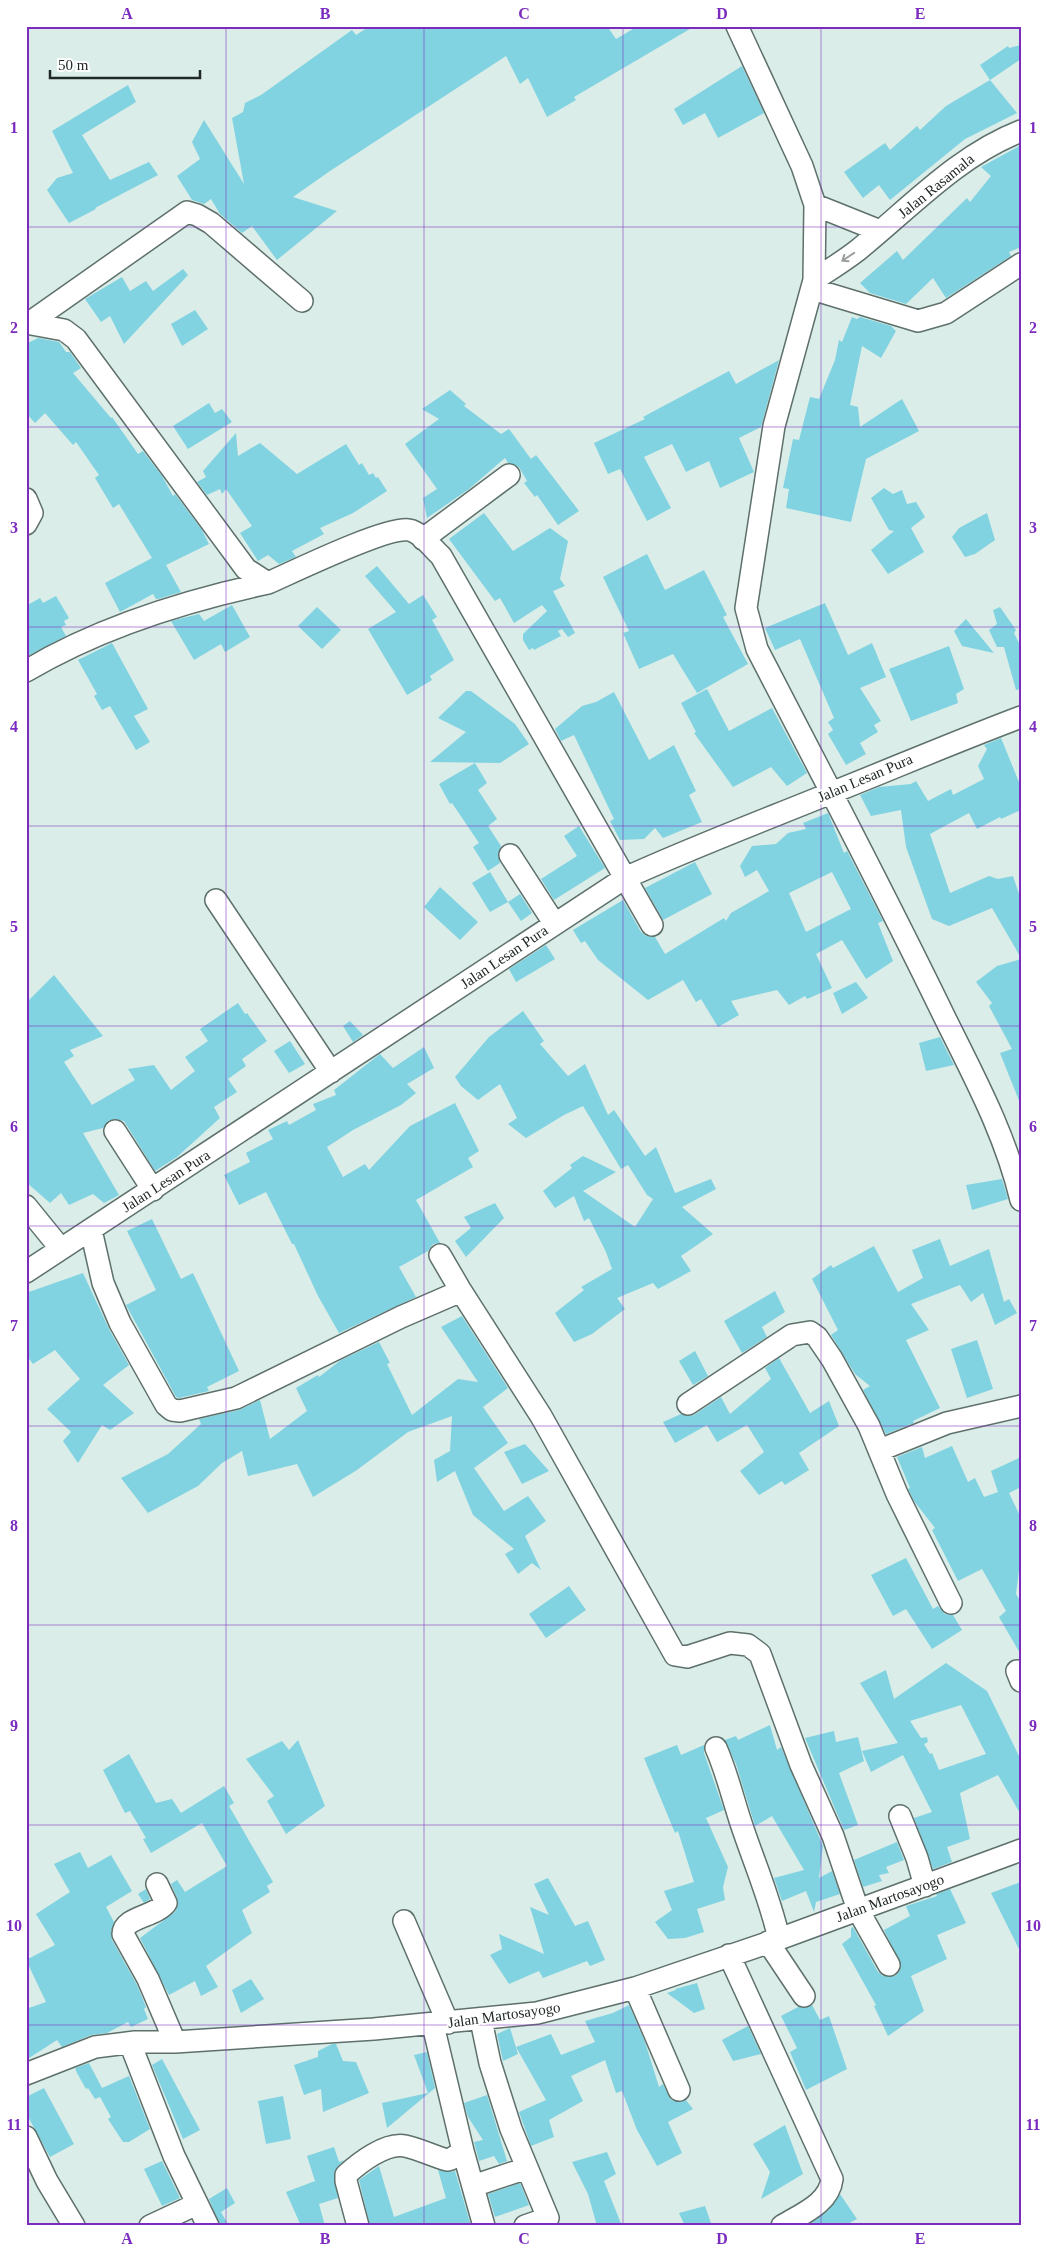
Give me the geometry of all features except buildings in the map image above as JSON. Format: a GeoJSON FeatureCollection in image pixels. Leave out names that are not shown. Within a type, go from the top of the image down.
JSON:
{"type":"FeatureCollection","features":[{"type":"Feature","properties":{"kind":"street"},"geometry":{"type":"LineString","coordinates":[[737,26],[802,166],[815,205],[813,284],[774,426],[746,608],[757,649],[915,956],[1000,1131],[1014,1170],[1021,1200]]}},
{"type":"Feature","properties":{"kind":"street","name":"Jalan Rasamala"},"geometry":{"type":"LineString","coordinates":[[813,284],[856,252],[956,167],[989,145],[1021,131]]}},
{"type":"Feature","properties":{"kind":"street"},"geometry":{"type":"LineString","coordinates":[[815,205],[880,231]]}},
{"type":"Feature","properties":{"kind":"street"},"geometry":{"type":"LineString","coordinates":[[28,323],[187,212],[192,212],[211,223],[302,301]]}},
{"type":"Feature","properties":{"kind":"street"},"geometry":{"type":"LineString","coordinates":[[813,284],[918,321],[946,313],[1021,264]]}},
{"type":"Feature","properties":{"kind":"street"},"geometry":{"type":"LineString","coordinates":[[28,323],[64,330],[76,339],[246,569],[268,583]]}},
{"type":"Feature","properties":{"kind":"street"},"geometry":{"type":"LineString","coordinates":[[423,538],[509,475]]}},
{"type":"Feature","properties":{"kind":"street"},"geometry":{"type":"LineString","coordinates":[[26,499],[32,513],[26,524]]}},
{"type":"Feature","properties":{"kind":"street"},"geometry":{"type":"LineString","coordinates":[[26,671],[60,653],[135,620],[191,601],[268,583],[349,547],[396,531],[408,529],[418,533],[441,556],[652,925]]}},
{"type":"Feature","properties":{"kind":"street","name":"Jalan Lesan Pura"},"geometry":{"type":"LineString","coordinates":[[26,1272],[625,878],[695,846],[831,793],[942,746],[1021,717]]}},
{"type":"Feature","properties":{"kind":"street"},"geometry":{"type":"LineString","coordinates":[[510,855],[554,923]]}},
{"type":"Feature","properties":{"kind":"street"},"geometry":{"type":"LineString","coordinates":[[216,900],[331,1072]]}},
{"type":"Feature","properties":{"kind":"street"},"geometry":{"type":"LineString","coordinates":[[115,1131],[153,1190]]}},
{"type":"Feature","properties":{"kind":"street"},"geometry":{"type":"LineString","coordinates":[[26,1206],[61,1249]]}},
{"type":"Feature","properties":{"kind":"street"},"geometry":{"type":"LineString","coordinates":[[91,1230],[103,1284],[120,1323],[166,1405],[172,1410],[180,1411],[236,1398],[401,1317],[461,1291]]}},
{"type":"Feature","properties":{"kind":"street"},"geometry":{"type":"LineString","coordinates":[[440,1255],[541,1416],[675,1655],[687,1657],[730,1642],[748,1645],[760,1654],[800,1765],[833,1836],[858,1910],[889,1964]]}},
{"type":"Feature","properties":{"kind":"street"},"geometry":{"type":"LineString","coordinates":[[688,1404],[786,1338],[800,1332],[810,1332],[817,1337],[832,1359],[880,1450],[896,1494],[923,1542],[951,1603]]}},
{"type":"Feature","properties":{"kind":"street"},"geometry":{"type":"LineString","coordinates":[[880,1450],[947,1423],[1021,1406]]}},
{"type":"Feature","properties":{"kind":"street"},"geometry":{"type":"LineString","coordinates":[[716,1748],[726,1771],[744,1833],[751,1849],[774,1940],[804,1996]]}},
{"type":"Feature","properties":{"kind":"street"},"geometry":{"type":"LineString","coordinates":[[900,1816],[925,1886]]}},
{"type":"Feature","properties":{"kind":"street","name":"Jalan Martosayogo"},"geometry":{"type":"LineString","coordinates":[[26,2074],[95,2048],[130,2042],[175,2042],[440,2024],[538,2014],[635,1988],[858,1910],[1021,1850]]}},
{"type":"Feature","properties":{"kind":"street"},"geometry":{"type":"LineString","coordinates":[[157,1884],[166,1903],[152,1914],[128,1923],[123,1934],[148,1979],[175,2042]]}},
{"type":"Feature","properties":{"kind":"street"},"geometry":{"type":"LineString","coordinates":[[404,1921],[440,2024],[462,2151],[484,2226]]}},
{"type":"Feature","properties":{"kind":"street"},"geometry":{"type":"LineString","coordinates":[[729,1954],[832,2179],[830,2189],[818,2204],[782,2226]]}},
{"type":"Feature","properties":{"kind":"street"},"geometry":{"type":"LineString","coordinates":[[635,1988],[679,2090]]}},
{"type":"Feature","properties":{"kind":"street"},"geometry":{"type":"LineString","coordinates":[[481,2020],[490,2063],[511,2129],[548,2218],[525,2226]]}},
{"type":"Feature","properties":{"kind":"street"},"geometry":{"type":"LineString","coordinates":[[130,2042],[159,2121],[208,2226]]}},
{"type":"Feature","properties":{"kind":"street"},"geometry":{"type":"LineString","coordinates":[[26,2137],[47,2181],[74,2226]]}},
{"type":"Feature","properties":{"kind":"street"},"geometry":{"type":"LineString","coordinates":[[358,2226],[346,2181],[346,2175],[354,2168],[377,2152],[403,2145],[447,2160],[462,2151]]}},
{"type":"Feature","properties":{"kind":"street"},"geometry":{"type":"LineString","coordinates":[[473,2186],[527,2168]]}},
{"type":"Feature","properties":{"kind":"street"},"geometry":{"type":"LineString","coordinates":[[150,2226],[197,2204]]}}]}
